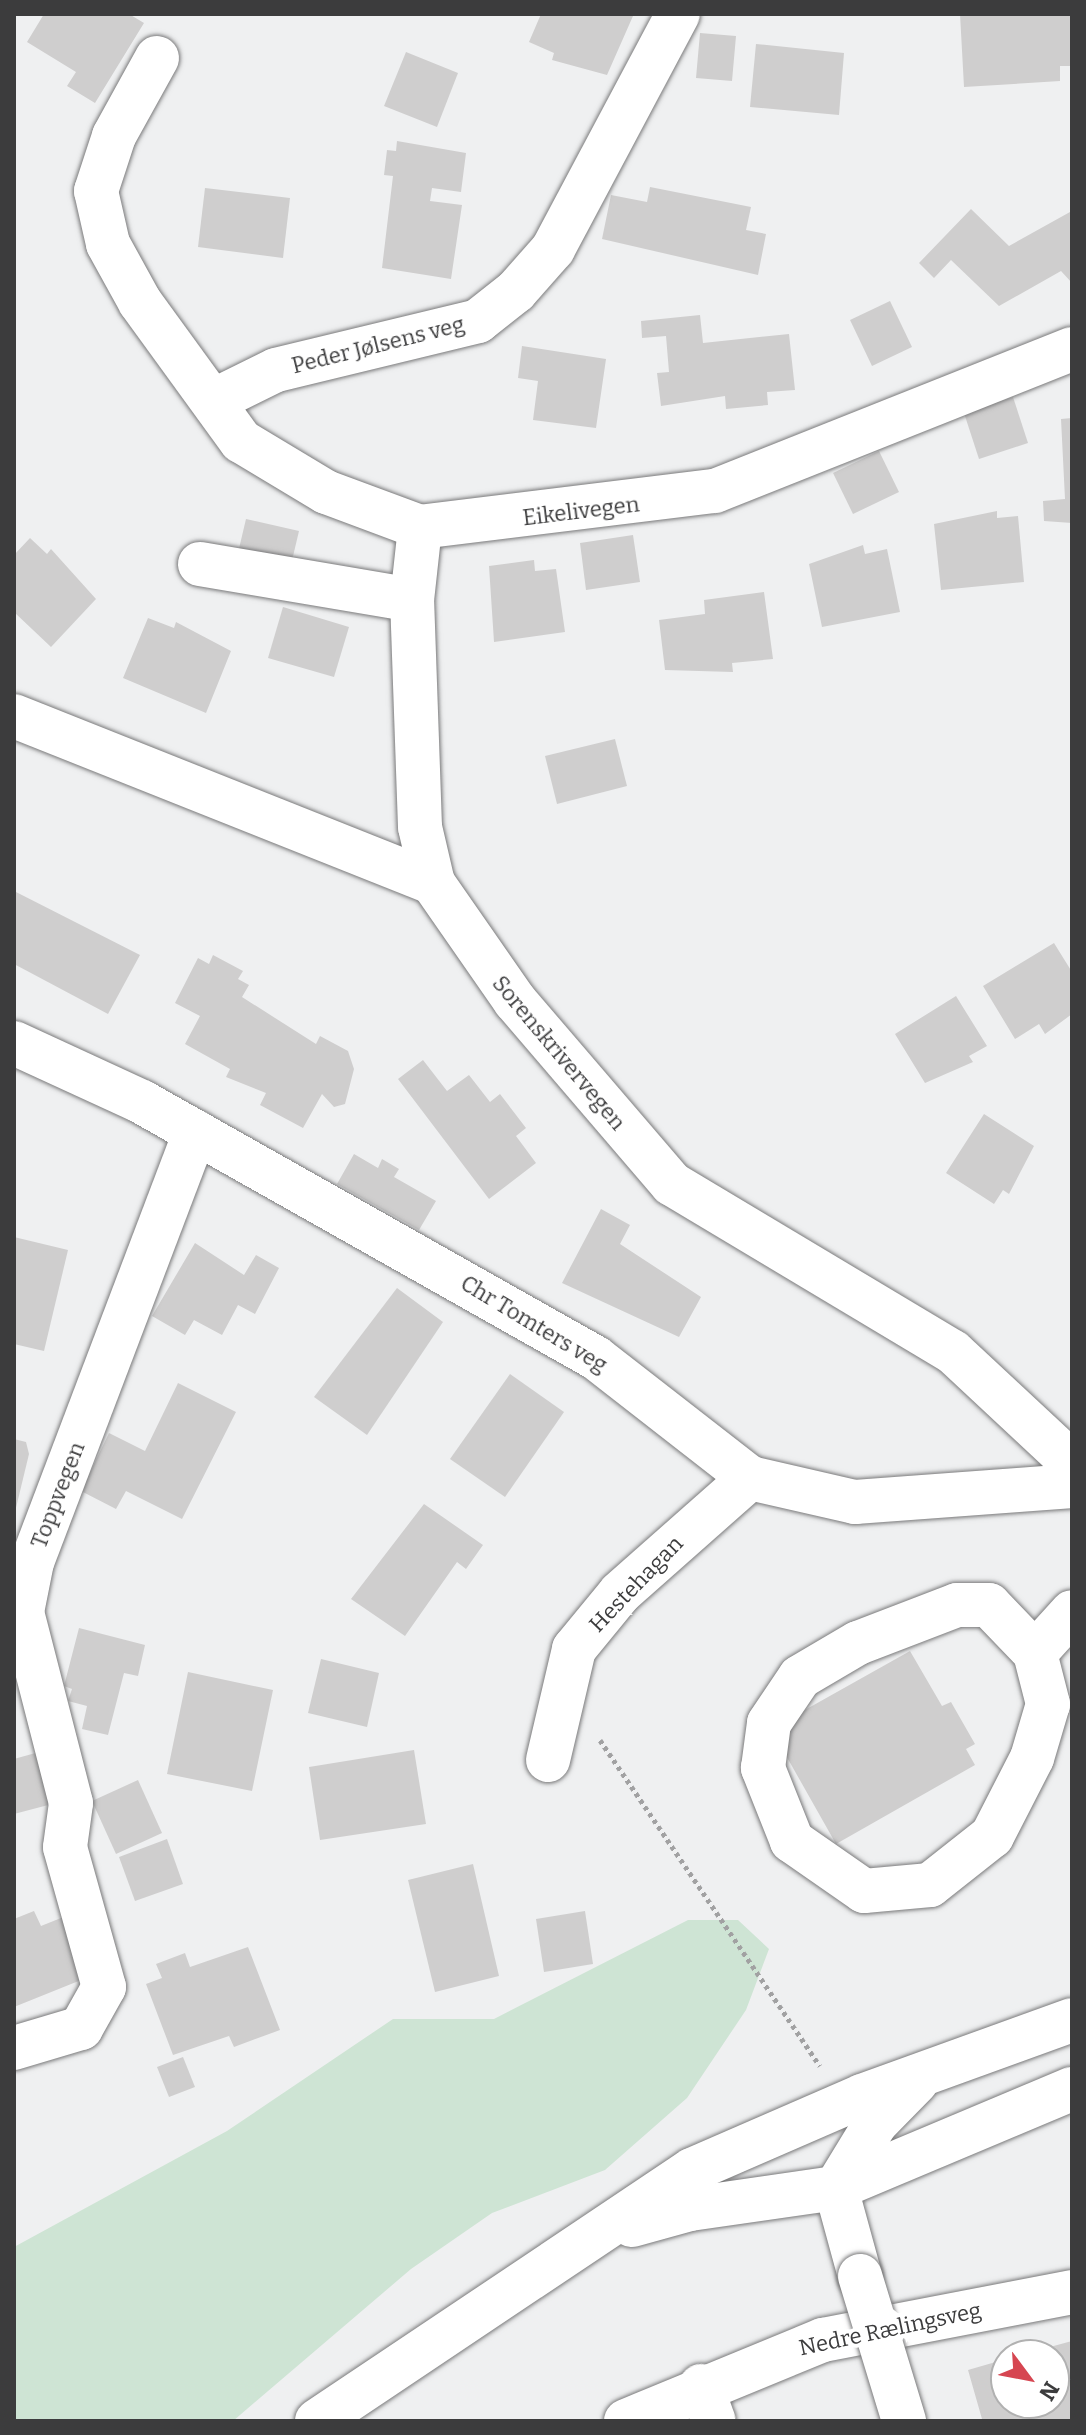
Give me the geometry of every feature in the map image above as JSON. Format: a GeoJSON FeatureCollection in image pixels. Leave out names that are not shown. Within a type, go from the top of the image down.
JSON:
{"type":"FeatureCollection","features":[{"type":"Feature","properties":{"kind":"street","name":"Peder Jølsens veg"},"geometry":{"type":"LineString","coordinates":[[213,401],[276,370],[478,321],[516,291],[553,249],[678,14]]}},
{"type":"Feature","properties":{"kind":"street"},"geometry":{"type":"LineString","coordinates":[[157,58],[114,136],[98,208],[140,302],[241,441],[293,476],[420,527],[412,600],[420,827],[433,883]]}},
{"type":"Feature","properties":{"kind":"street","name":"Eikelivegen"},"geometry":{"type":"LineString","coordinates":[[420,527],[715,491],[1072,349]]}},
{"type":"Feature","properties":{"kind":"street"},"geometry":{"type":"LineString","coordinates":[[200,564],[286,584],[412,600]]}},
{"type":"Feature","properties":{"kind":"street"},"geometry":{"type":"LineString","coordinates":[[14,716],[433,883]]}},
{"type":"Feature","properties":{"kind":"street","name":"Sorenskrivervegen"},"geometry":{"type":"LineString","coordinates":[[433,883],[515,1001],[672,1184],[953,1352],[1072,1463]]}},
{"type":"Feature","properties":{"kind":"street","name":"Chr Tomters veg"},"geometry":{"type":"LineString","coordinates":[[14,1043],[195,1132],[596,1358],[750,1478],[855,1502],[1072,1486]]}},
{"type":"Feature","properties":{"kind":"street","name":"Toppvegen"},"geometry":{"type":"LineString","coordinates":[[14,2048],[81,2028],[101,2002],[99,1963],[65,1847],[71,1803],[22,1612],[32,1562],[195,1132]]}},
{"type":"Feature","properties":{"kind":"street","name":"Hestehagan"},"geometry":{"type":"LineString","coordinates":[[548,1760],[574,1649],[620,1593],[750,1478]]}},
{"type":"Feature","properties":{"kind":"street"},"geometry":{"type":"LineString","coordinates":[[957,1605],[989,1605],[1035,1653],[1048,1704],[1032,1758],[992,1836],[930,1885],[864,1891],[792,1841],[763,1768],[769,1723],[800,1677],[858,1643],[957,1605]]}},
{"type":"Feature","properties":{"kind":"street"},"geometry":{"type":"LineString","coordinates":[[1035,1653],[1072,1612]]}},
{"type":"Feature","properties":{"kind":"street"},"geometry":{"type":"LineString","coordinates":[[317,2421],[692,2170],[926,2072],[1072,2020]]}},
{"type":"Feature","properties":{"kind":"street"},"geometry":{"type":"LineString","coordinates":[[904,2421],[836,2188],[875,2124],[926,2072]]}},
{"type":"Feature","properties":{"kind":"street"},"geometry":{"type":"LineString","coordinates":[[599,2235],[690,2209],[836,2188],[1072,2089]]}},
{"type":"Feature","properties":{"kind":"street","name":"Nedre Rælingsveg"},"geometry":{"type":"LineString","coordinates":[[626,2421],[707,2403],[823,2340],[1072,2292]]}},
{"type":"Feature","properties":{"kind":"path"},"geometry":{"type":"LineString","coordinates":[[566,1679],[627,1789],[822,2070]]}},
{"type":"Feature","properties":{"kind":"green space"},"geometry":{"type":"Polygon","coordinates":[[[688,1920],[738,1920],[769,1949],[746,2010],[687,2098],[605,2170],[492,2213],[411,2269],[233,2421],[14,2421],[14,2247],[227,2131],[393,2019],[494,2019],[688,1920]]]}},
{"type":"Feature","properties":{"kind":"building"},"geometry":{"type":"Polygon","coordinates":[[[44,14],[129,14],[144,23],[95,103],[67,86],[76,72],[27,42],[44,14]]]}},
{"type":"Feature","properties":{"kind":"building"},"geometry":{"type":"Polygon","coordinates":[[[541,14],[633,16],[607,75],[552,60],[554,53],[529,42],[541,14]]]}},
{"type":"Feature","properties":{"kind":"building"},"geometry":{"type":"Polygon","coordinates":[[[960,14],[1072,14],[1072,66],[1060,66],[1060,81],[964,87],[960,14]]]}},
{"type":"Feature","properties":{"kind":"building"},"geometry":{"type":"Polygon","coordinates":[[[700,33],[736,36],[732,81],[696,78],[700,33]]]}},
{"type":"Feature","properties":{"kind":"building"},"geometry":{"type":"Polygon","coordinates":[[[756,44],[844,53],[839,115],[750,107],[756,44]]]}},
{"type":"Feature","properties":{"kind":"building"},"geometry":{"type":"Polygon","coordinates":[[[406,52],[458,73],[437,127],[384,106],[406,52]]]}},
{"type":"Feature","properties":{"kind":"building"},"geometry":{"type":"Polygon","coordinates":[[[397,141],[466,153],[461,192],[432,188],[430,201],[462,205],[451,279],[382,268],[393,176],[384,175],[387,150],[396,151],[397,141]]]}},
{"type":"Feature","properties":{"kind":"building"},"geometry":{"type":"Polygon","coordinates":[[[650,187],[751,207],[746,230],[766,234],[758,275],[602,239],[611,195],[647,202],[650,187]]]}},
{"type":"Feature","properties":{"kind":"building"},"geometry":{"type":"Polygon","coordinates":[[[205,188],[290,198],[283,258],[198,247],[205,188]]]}},
{"type":"Feature","properties":{"kind":"building"},"geometry":{"type":"Polygon","coordinates":[[[971,209],[1009,246],[1070,212],[1072,283],[1061,271],[999,306],[951,260],[934,278],[919,263],[971,209]]]}},
{"type":"Feature","properties":{"kind":"building"},"geometry":{"type":"Polygon","coordinates":[[[890,301],[912,347],[872,366],[850,320],[890,301]]]}},
{"type":"Feature","properties":{"kind":"building"},"geometry":{"type":"Polygon","coordinates":[[[700,315],[703,343],[789,334],[795,390],[767,392],[768,405],[726,409],[725,396],[661,406],[657,373],[669,372],[666,336],[642,338],[641,321],[700,315]]]}},
{"type":"Feature","properties":{"kind":"building"},"geometry":{"type":"Polygon","coordinates":[[[522,346],[606,359],[596,428],[533,420],[538,381],[518,378],[522,346]]]}},
{"type":"Feature","properties":{"kind":"building"},"geometry":{"type":"Polygon","coordinates":[[[1013,397],[1028,443],[979,459],[964,413],[1013,397]]]}},
{"type":"Feature","properties":{"kind":"building"},"geometry":{"type":"Polygon","coordinates":[[[1072,418],[1072,523],[1044,521],[1043,501],[1065,499],[1061,419],[1072,418]]]}},
{"type":"Feature","properties":{"kind":"building"},"geometry":{"type":"Polygon","coordinates":[[[879,451],[899,492],[853,514],[833,473],[879,451]]]}},
{"type":"Feature","properties":{"kind":"building"},"geometry":{"type":"Polygon","coordinates":[[[997,511],[997,518],[1018,516],[1024,582],[941,590],[934,524],[997,511]]]}},
{"type":"Feature","properties":{"kind":"building"},"geometry":{"type":"Polygon","coordinates":[[[246,519],[299,531],[290,569],[237,557],[246,519]]]}},
{"type":"Feature","properties":{"kind":"building"},"geometry":{"type":"Polygon","coordinates":[[[633,535],[640,582],[586,590],[580,543],[633,535]]]}},
{"type":"Feature","properties":{"kind":"building"},"geometry":{"type":"Polygon","coordinates":[[[30,538],[47,554],[51,549],[96,599],[51,647],[14,612],[14,555],[30,538]]]}},
{"type":"Feature","properties":{"kind":"building"},"geometry":{"type":"Polygon","coordinates":[[[863,545],[865,554],[887,549],[900,612],[822,627],[809,564],[863,545]]]}},
{"type":"Feature","properties":{"kind":"building"},"geometry":{"type":"Polygon","coordinates":[[[534,560],[535,571],[556,569],[565,632],[494,642],[489,566],[534,560]]]}},
{"type":"Feature","properties":{"kind":"building"},"geometry":{"type":"Polygon","coordinates":[[[764,592],[773,659],[732,663],[733,672],[665,670],[659,620],[705,614],[704,600],[764,592]]]}},
{"type":"Feature","properties":{"kind":"building"},"geometry":{"type":"Polygon","coordinates":[[[283,607],[349,627],[334,677],[268,658],[283,607]]]}},
{"type":"Feature","properties":{"kind":"building"},"geometry":{"type":"Polygon","coordinates":[[[148,618],[174,628],[176,622],[231,651],[206,713],[123,678],[148,618]]]}},
{"type":"Feature","properties":{"kind":"building"},"geometry":{"type":"Polygon","coordinates":[[[615,739],[627,786],[557,804],[545,756],[615,739]]]}},
{"type":"Feature","properties":{"kind":"building"},"geometry":{"type":"Polygon","coordinates":[[[14,891],[140,955],[108,1014],[14,964],[14,891]]]}},
{"type":"Feature","properties":{"kind":"building"},"geometry":{"type":"Polygon","coordinates":[[[1054,943],[1072,972],[1072,1014],[1045,1034],[1039,1024],[1015,1039],[983,986],[1054,943]]]}},
{"type":"Feature","properties":{"kind":"building"},"geometry":{"type":"Polygon","coordinates":[[[213,955],[243,971],[238,979],[249,985],[242,997],[316,1044],[320,1036],[348,1051],[354,1069],[345,1104],[334,1107],[322,1094],[303,1128],[260,1105],[266,1093],[226,1077],[230,1069],[185,1044],[200,1016],[175,1003],[198,958],[209,964],[213,955]]]}},
{"type":"Feature","properties":{"kind":"building"},"geometry":{"type":"Polygon","coordinates":[[[956,996],[987,1046],[969,1056],[973,1062],[925,1083],[895,1034],[956,996]]]}},
{"type":"Feature","properties":{"kind":"building"},"geometry":{"type":"Polygon","coordinates":[[[423,1060],[447,1091],[469,1075],[490,1102],[500,1094],[526,1128],[516,1136],[536,1163],[489,1199],[398,1079],[423,1060]]]}},
{"type":"Feature","properties":{"kind":"building"},"geometry":{"type":"Polygon","coordinates":[[[984,1114],[1034,1146],[1009,1194],[1003,1190],[994,1204],[946,1173],[984,1114]]]}},
{"type":"Feature","properties":{"kind":"building"},"geometry":{"type":"Polygon","coordinates":[[[354,1154],[378,1168],[382,1159],[399,1169],[394,1177],[436,1201],[419,1230],[337,1184],[354,1154]]]}},
{"type":"Feature","properties":{"kind":"building"},"geometry":{"type":"Polygon","coordinates":[[[601,1209],[630,1225],[620,1244],[701,1297],[679,1337],[562,1283],[601,1209]]]}},
{"type":"Feature","properties":{"kind":"building"},"geometry":{"type":"Polygon","coordinates":[[[14,1237],[68,1250],[44,1351],[14,1344],[14,1237]]]}},
{"type":"Feature","properties":{"kind":"building"},"geometry":{"type":"Polygon","coordinates":[[[195,1243],[244,1275],[256,1255],[279,1268],[255,1314],[238,1305],[222,1335],[194,1320],[185,1335],[152,1316],[195,1243]]]}},
{"type":"Feature","properties":{"kind":"building"},"geometry":{"type":"Polygon","coordinates":[[[397,1288],[443,1322],[367,1435],[314,1397],[397,1288]]]}},
{"type":"Feature","properties":{"kind":"building"},"geometry":{"type":"Polygon","coordinates":[[[510,1374],[564,1412],[505,1497],[450,1459],[510,1374]]]}},
{"type":"Feature","properties":{"kind":"building"},"geometry":{"type":"Polygon","coordinates":[[[178,1383],[236,1412],[182,1519],[126,1491],[116,1509],[81,1491],[109,1433],[145,1451],[178,1383]]]}},
{"type":"Feature","properties":{"kind":"building"},"geometry":{"type":"Polygon","coordinates":[[[14,1439],[26,1442],[29,1454],[15,1512],[14,1439]]]}},
{"type":"Feature","properties":{"kind":"building"},"geometry":{"type":"Polygon","coordinates":[[[424,1504],[483,1545],[466,1569],[457,1562],[405,1636],[351,1599],[424,1504]]]}},
{"type":"Feature","properties":{"kind":"building"},"geometry":{"type":"Polygon","coordinates":[[[79,1628],[145,1645],[138,1676],[124,1673],[108,1735],[82,1729],[87,1706],[68,1701],[72,1689],[64,1686],[79,1628]]]}},
{"type":"Feature","properties":{"kind":"building"},"geometry":{"type":"Polygon","coordinates":[[[910,1651],[942,1706],[951,1702],[975,1744],[966,1749],[975,1765],[836,1844],[771,1729],[910,1651]]]}},
{"type":"Feature","properties":{"kind":"building"},"geometry":{"type":"Polygon","coordinates":[[[321,1659],[379,1673],[367,1727],[308,1713],[321,1659]]]}},
{"type":"Feature","properties":{"kind":"building"},"geometry":{"type":"Polygon","coordinates":[[[188,1672],[273,1690],[252,1791],[167,1774],[188,1672]]]}},
{"type":"Feature","properties":{"kind":"building"},"geometry":{"type":"Polygon","coordinates":[[[414,1750],[426,1824],[320,1840],[309,1767],[414,1750]]]}},
{"type":"Feature","properties":{"kind":"building"},"geometry":{"type":"Polygon","coordinates":[[[39,1752],[52,1804],[14,1814],[14,1759],[39,1752]]]}},
{"type":"Feature","properties":{"kind":"building"},"geometry":{"type":"Polygon","coordinates":[[[138,1780],[162,1833],[116,1854],[92,1801],[138,1780]]]}},
{"type":"Feature","properties":{"kind":"building"},"geometry":{"type":"Polygon","coordinates":[[[167,1839],[183,1884],[135,1901],[119,1857],[167,1839]]]}},
{"type":"Feature","properties":{"kind":"building"},"geometry":{"type":"Polygon","coordinates":[[[473,1864],[499,1976],[435,1992],[408,1880],[473,1864]]]}},
{"type":"Feature","properties":{"kind":"building"},"geometry":{"type":"Polygon","coordinates":[[[34,1911],[41,1926],[66,1916],[91,1976],[14,2007],[14,1919],[34,1911]]]}},
{"type":"Feature","properties":{"kind":"building"},"geometry":{"type":"Polygon","coordinates":[[[585,1911],[593,1964],[544,1972],[536,1919],[585,1911]]]}},
{"type":"Feature","properties":{"kind":"building"},"geometry":{"type":"Polygon","coordinates":[[[248,1947],[280,2030],[234,2047],[229,2036],[173,2055],[146,1984],[162,1978],[156,1964],[185,1953],[190,1967],[248,1947]]]}},
{"type":"Feature","properties":{"kind":"building"},"geometry":{"type":"Polygon","coordinates":[[[183,2057],[195,2087],[169,2097],[157,2067],[183,2057]]]}},
{"type":"Feature","properties":{"kind":"building"},"geometry":{"type":"Polygon","coordinates":[[[1070,2342],[1072,2421],[982,2419],[968,2370],[990,2364],[990,2419],[1070,2419],[1070,2342]]]}}]}
